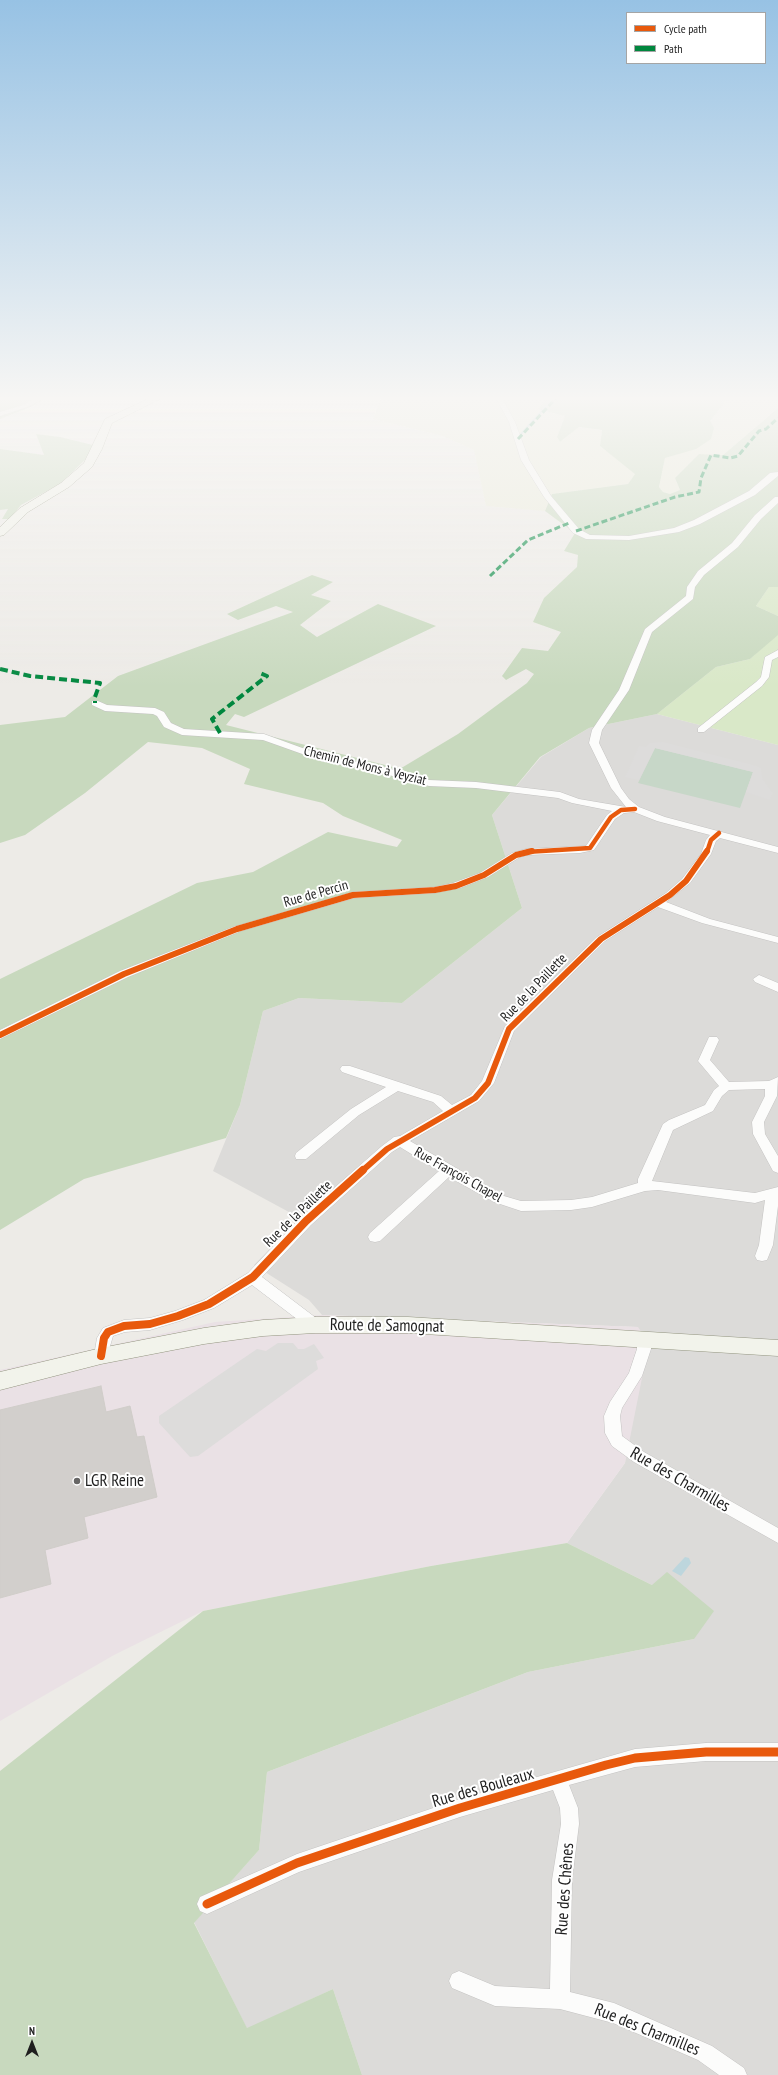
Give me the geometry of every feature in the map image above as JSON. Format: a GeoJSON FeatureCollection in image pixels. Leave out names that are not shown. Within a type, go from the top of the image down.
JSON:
{"type":"FeatureCollection","features":[{"type":"Feature","properties":{"kind":"main road"},"geometry":{"type":"LineString","coordinates":[[0,533],[24,510],[52,493]]}},
{"type":"Feature","properties":{"kind":"main road","name":"Route de Samognat"},"geometry":{"type":"LineString","coordinates":[[0,1380],[101,1356],[204,1336],[263,1328],[315,1325],[422,1326],[778,1348]]}},
{"type":"Feature","properties":{"kind":"street"},"geometry":{"type":"LineString","coordinates":[[545,493],[576,532],[589,538],[635,537],[676,530],[697,522],[752,493]]}},
{"type":"Feature","properties":{"kind":"street"},"geometry":{"type":"LineString","coordinates":[[778,499],[758,517],[735,545],[701,573],[691,587],[690,597],[648,631],[624,690],[597,730],[594,743],[625,801],[635,809],[661,819],[719,833],[778,850]]}},
{"type":"Feature","properties":{"kind":"street"},"geometry":{"type":"LineString","coordinates":[[701,730],[760,684],[765,677],[768,659],[778,653]]}},
{"type":"Feature","properties":{"kind":"street","name":"Chemin de Mons à Veyziat"},"geometry":{"type":"LineString","coordinates":[[95,703],[105,708],[155,711],[161,714],[167,724],[182,732],[264,737],[325,759],[379,769],[429,783],[476,785],[560,795],[576,801],[621,810]]}},
{"type":"Feature","properties":{"kind":"street"},"geometry":{"type":"LineString","coordinates":[[621,810],[635,809]]}},
{"type":"Feature","properties":{"kind":"street","name":"Rue de Percin"},"geometry":{"type":"LineString","coordinates":[[0,1034],[124,974],[237,930],[353,895],[435,890],[456,886],[484,875],[516,855],[526,852],[540,850],[580,850],[590,848],[611,817],[621,810]]}},
{"type":"Feature","properties":{"kind":"street","name":"Rue de la Paillette"},"geometry":{"type":"LineString","coordinates":[[101,1356],[104,1338],[108,1332],[124,1326],[150,1324],[178,1316],[209,1304],[253,1277],[306,1221],[399,1140],[475,1098],[488,1083],[509,1029],[601,939],[657,903],[674,891],[692,875],[706,854],[711,840],[719,833]]}},
{"type":"Feature","properties":{"kind":"street"},"geometry":{"type":"LineString","coordinates":[[657,903],[706,921],[778,940]]}},
{"type":"Feature","properties":{"kind":"street"},"geometry":{"type":"LineString","coordinates":[[759,978],[778,988]]}},
{"type":"Feature","properties":{"kind":"street"},"geometry":{"type":"LineString","coordinates":[[713,1040],[704,1061],[726,1086]]}},
{"type":"Feature","properties":{"kind":"street"},"geometry":{"type":"LineString","coordinates":[[346,1069],[395,1087],[437,1099],[452,1112]]}},
{"type":"Feature","properties":{"kind":"street"},"geometry":{"type":"LineString","coordinates":[[645,1186],[645,1179],[668,1127],[673,1123],[709,1108],[718,1093],[726,1086],[775,1083],[771,1096],[758,1122],[759,1134],[778,1168]]}},
{"type":"Feature","properties":{"kind":"street"},"geometry":{"type":"LineString","coordinates":[[301,1156],[355,1112],[395,1087]]}},
{"type":"Feature","properties":{"kind":"street","name":"Rue François Chapel"},"geometry":{"type":"LineString","coordinates":[[399,1140],[499,1199],[522,1206],[572,1205],[592,1202],[645,1186],[669,1186],[735,1197],[755,1198],[775,1193]]}},
{"type":"Feature","properties":{"kind":"street"},"geometry":{"type":"LineString","coordinates":[[375,1237],[448,1170]]}},
{"type":"Feature","properties":{"kind":"street"},"geometry":{"type":"LineString","coordinates":[[762,1256],[766,1245],[775,1193]]}},
{"type":"Feature","properties":{"kind":"street"},"geometry":{"type":"LineString","coordinates":[[253,1277],[264,1288],[315,1325]]}},
{"type":"Feature","properties":{"kind":"street","name":"Rue des Charmilles"},"geometry":{"type":"LineString","coordinates":[[644,1340],[644,1349],[635,1376],[615,1406],[612,1416],[613,1433],[617,1441],[634,1455],[774,1531]]}},
{"type":"Feature","properties":{"kind":"street","name":"Rue des Bouleaux"},"geometry":{"type":"LineString","coordinates":[[207,1904],[297,1863],[460,1808],[635,1758],[706,1752],[778,1752]]}},
{"type":"Feature","properties":{"kind":"street","name":"Rue des Chênes"},"geometry":{"type":"LineString","coordinates":[[558,1780],[569,1808],[570,1824],[562,1880],[560,1999]]}},
{"type":"Feature","properties":{"kind":"street","name":"Rue des Charmilles"},"geometry":{"type":"LineString","coordinates":[[459,1981],[495,1996],[560,1999],[614,2013],[672,2037],[704,2053],[737,2075]]}},
{"type":"Feature","properties":{"kind":"shaded area"},"geometry":{"type":"Polygon","coordinates":[[[657,714],[778,745],[778,2075],[362,2075],[333,1989],[247,2029],[194,1922],[259,1850],[267,1772],[528,1672],[694,1639],[652,1585],[567,1543],[625,1463],[638,1327],[322,1315],[309,1300],[254,1265],[300,1218],[213,1171],[240,1105],[263,1011],[299,998],[402,1003],[522,908],[492,815],[541,757],[589,728],[657,714]]]}},
{"type":"Feature","properties":{"kind":"shaded area"},"geometry":{"type":"Polygon","coordinates":[[[663,742],[761,768],[762,778],[773,793],[770,800],[746,792],[753,772],[655,748],[639,780],[625,777],[639,746],[646,747],[650,743],[663,742]]]}},
{"type":"Feature","properties":{"kind":"shaded area"},"geometry":{"type":"Polygon","coordinates":[[[322,1315],[638,1327],[649,1343],[625,1463],[567,1543],[431,1566],[203,1611],[114,1655],[0,1721],[0,1370],[215,1322],[322,1315]]]}},
{"type":"Feature","properties":{"kind":"shaded area"},"geometry":{"type":"Polygon","coordinates":[[[278,1343],[293,1343],[298,1349],[304,1349],[314,1344],[324,1358],[316,1361],[318,1369],[198,1456],[190,1457],[159,1423],[159,1416],[257,1349],[266,1351],[278,1343]]]}},
{"type":"Feature","properties":{"kind":"green space"},"geometry":{"type":"Polygon","coordinates":[[[0,493],[44,493],[21,505],[10,519],[2,519],[8,509],[0,510],[0,493]]]}},
{"type":"Feature","properties":{"kind":"green space"},"geometry":{"type":"Polygon","coordinates":[[[483,493],[561,493],[552,494],[545,511],[486,506],[483,493]]]}},
{"type":"Feature","properties":{"kind":"green space"},"geometry":{"type":"Polygon","coordinates":[[[778,493],[778,587],[769,587],[756,606],[778,616],[778,635],[750,659],[716,667],[657,714],[589,728],[540,757],[492,815],[522,908],[402,1003],[299,998],[263,1011],[240,1105],[226,1138],[84,1179],[0,1230],[0,979],[197,883],[253,872],[328,832],[397,847],[402,840],[343,816],[323,803],[244,784],[250,769],[202,748],[148,742],[85,793],[25,835],[0,843],[0,725],[65,717],[118,676],[293,612],[276,606],[238,620],[227,614],[312,575],[333,582],[311,595],[331,601],[300,625],[317,637],[378,604],[436,626],[244,717],[235,714],[226,725],[397,768],[403,767],[458,734],[527,683],[534,674],[526,669],[506,680],[502,676],[522,648],[548,651],[561,632],[533,622],[544,598],[577,567],[578,555],[564,551],[575,533],[545,511],[552,494],[778,493]]]}},
{"type":"Feature","properties":{"kind":"green space"},"geometry":{"type":"Polygon","coordinates":[[[769,587],[778,587],[778,616],[756,606],[769,587]]]}},
{"type":"Feature","properties":{"kind":"green space"},"geometry":{"type":"Polygon","coordinates":[[[776,635],[778,635],[778,745],[657,714],[716,667],[750,659],[776,635]]]}},
{"type":"Feature","properties":{"kind":"green space"},"geometry":{"type":"Polygon","coordinates":[[[655,748],[753,772],[740,808],[638,783],[655,748]]]}},
{"type":"Feature","properties":{"kind":"green space"},"geometry":{"type":"Polygon","coordinates":[[[567,1543],[652,1585],[667,1572],[714,1611],[694,1639],[528,1672],[267,1772],[259,1850],[194,1923],[247,2028],[333,1989],[362,2075],[0,2075],[0,1771],[203,1611],[431,1566],[567,1543]]]}},
{"type":"Feature","properties":{"kind":"water"},"geometry":{"type":"Polygon","coordinates":[[[685,1557],[689,1558],[691,1563],[681,1576],[672,1571],[685,1557]]]}},
{"type":"Feature","properties":{"kind":"building","name":"LGR Reine"},"geometry":{"type":"Polygon","coordinates":[[[101,1386],[106,1412],[130,1406],[137,1437],[144,1436],[157,1497],[84,1517],[88,1538],[45,1550],[51,1584],[0,1598],[0,1410],[101,1386]]]}},
{"type":"Feature","properties":{"kind":"marked path"},"geometry":{"type":"LineString","coordinates":[[576,531],[675,497],[695,493]]}},
{"type":"Feature","properties":{"kind":"marked path"},"geometry":{"type":"LineString","coordinates":[[490,576],[528,540],[569,523]]}},
{"type":"Feature","properties":{"kind":"marked path"},"geometry":{"type":"LineString","coordinates":[[0,669],[30,676],[100,683],[95,697],[95,703]]}},
{"type":"Feature","properties":{"kind":"marked path"},"geometry":{"type":"LineString","coordinates":[[220,733],[212,719],[267,676],[260,673]]}},
{"type":"Feature","properties":{"kind":"cycle path"},"geometry":{"type":"LineString","coordinates":[[0,1035],[124,974],[237,929],[353,895],[435,890],[456,886],[484,875],[516,855],[526,852],[540,850],[580,850],[590,848],[611,817],[621,810],[635,809]]}},
{"type":"Feature","properties":{"kind":"cycle path"},"geometry":{"type":"LineString","coordinates":[[101,1356],[104,1338],[108,1332],[124,1326],[150,1324],[178,1316],[209,1304],[253,1277],[306,1221],[387,1149],[475,1098],[488,1083],[509,1029],[601,939],[670,895],[686,881],[706,854],[711,840],[719,833]]}},
{"type":"Feature","properties":{"kind":"cycle path"},"geometry":{"type":"LineString","coordinates":[[207,1904],[297,1863],[460,1808],[606,1765],[635,1758],[706,1752],[778,1752]]}},
{"type":"Feature","properties":{"kind":"place","name":"LGR Reine"},"geometry":{"type":"Point","coordinates":[77,1481]}}]}
